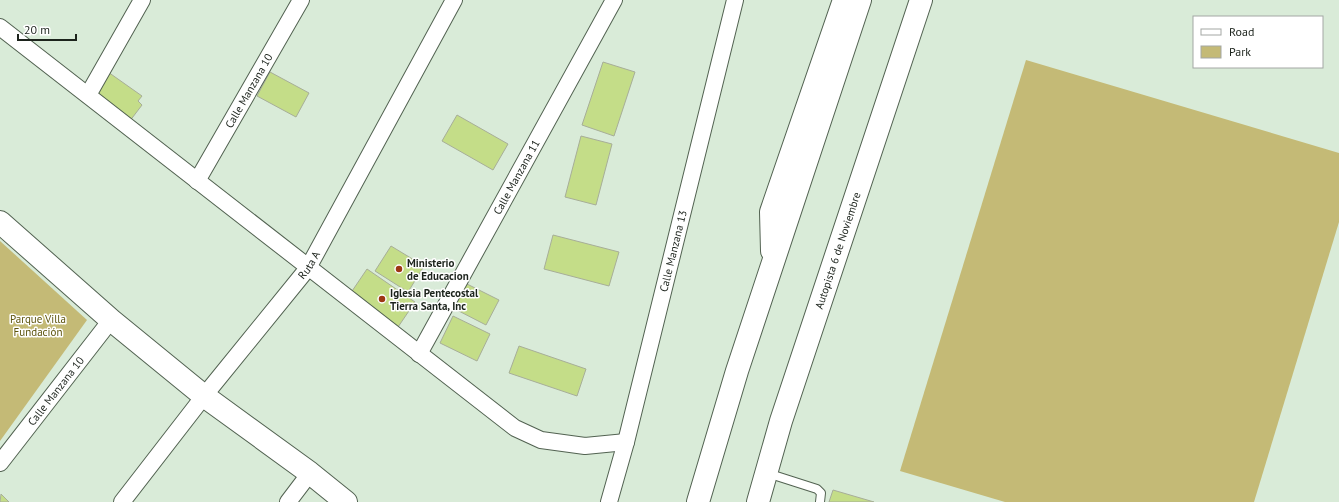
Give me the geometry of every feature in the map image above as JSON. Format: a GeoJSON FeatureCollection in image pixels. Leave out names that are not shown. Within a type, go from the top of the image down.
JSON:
{"type":"FeatureCollection","features":[{"type":"Feature","properties":{"kind":"main road"},"geometry":{"type":"LineString","coordinates":[[772,266],[771,212],[844,0]]}},
{"type":"Feature","properties":{"kind":"main road"},"geometry":{"type":"LineString","coordinates":[[698,502],[737,371],[860,0]]}},
{"type":"Feature","properties":{"kind":"main road","name":"Autopista 6 de Noviembre"},"geometry":{"type":"LineString","coordinates":[[758,502],[781,421],[921,0]]}},
{"type":"Feature","properties":{"kind":"main road"},"geometry":{"type":"LineString","coordinates":[[0,222],[111,320],[204,396],[310,473],[346,502]]}},
{"type":"Feature","properties":{"kind":"street"},"geometry":{"type":"LineString","coordinates":[[88,95],[142,0]]}},
{"type":"Feature","properties":{"kind":"street","name":"Calle Manzana 10"},"geometry":{"type":"LineString","coordinates":[[197,181],[301,0]]}},
{"type":"Feature","properties":{"kind":"street","name":"Ruta A"},"geometry":{"type":"LineString","coordinates":[[122,502],[204,396],[308,268],[454,0]]}},
{"type":"Feature","properties":{"kind":"street","name":"Calle Manzana 11"},"geometry":{"type":"LineString","coordinates":[[419,354],[614,0]]}},
{"type":"Feature","properties":{"kind":"street","name":"Calle Manzana 13"},"geometry":{"type":"LineString","coordinates":[[609,502],[626,442],[735,0]]}},
{"type":"Feature","properties":{"kind":"street"},"geometry":{"type":"LineString","coordinates":[[0,27],[515,428],[541,440],[584,446],[626,442]]}},
{"type":"Feature","properties":{"kind":"street","name":"Calle Manzana 10"},"geometry":{"type":"LineString","coordinates":[[0,463],[111,320]]}},
{"type":"Feature","properties":{"kind":"street"},"geometry":{"type":"LineString","coordinates":[[288,502],[310,473]]}},
{"type":"Feature","properties":{"kind":"lane"},"geometry":{"type":"LineString","coordinates":[[766,473],[817,489],[821,493],[820,502]]}},
{"type":"Feature","properties":{"kind":"green space"},"geometry":{"type":"Polygon","coordinates":[[[1026,60],[1339,153],[1339,222],[1254,502],[1005,502],[900,471],[1026,60]]]}},
{"type":"Feature","properties":{"kind":"green space","name":"Parque Villa Fundación"},"geometry":{"type":"Polygon","coordinates":[[[0,241],[87,320],[0,441],[0,241]]]}},
{"type":"Feature","properties":{"kind":"building"},"geometry":{"type":"Polygon","coordinates":[[[603,62],[635,72],[614,136],[582,125],[603,62]]]}},
{"type":"Feature","properties":{"kind":"building"},"geometry":{"type":"Polygon","coordinates":[[[108,72],[142,96],[138,101],[142,105],[126,126],[88,98],[108,72]]]}},
{"type":"Feature","properties":{"kind":"building"},"geometry":{"type":"Polygon","coordinates":[[[270,72],[309,93],[296,117],[257,96],[270,72]]]}},
{"type":"Feature","properties":{"kind":"building"},"geometry":{"type":"Polygon","coordinates":[[[457,115],[508,144],[493,170],[442,141],[457,115]]]}},
{"type":"Feature","properties":{"kind":"building"},"geometry":{"type":"Polygon","coordinates":[[[581,136],[612,144],[596,205],[565,197],[581,136]]]}},
{"type":"Feature","properties":{"kind":"building"},"geometry":{"type":"Polygon","coordinates":[[[553,235],[619,252],[609,286],[544,269],[553,235]]]}},
{"type":"Feature","properties":{"kind":"building","name":"Ministerio de Educacion"},"geometry":{"type":"Polygon","coordinates":[[[391,246],[424,266],[408,292],[375,271],[391,246]]]}},
{"type":"Feature","properties":{"kind":"building","name":"Iglesia Pentecostal Tierra Santa, Inc"},"geometry":{"type":"Polygon","coordinates":[[[367,269],[415,302],[396,330],[348,297],[367,269]]]}},
{"type":"Feature","properties":{"kind":"building"},"geometry":{"type":"Polygon","coordinates":[[[465,283],[499,300],[486,325],[453,308],[465,283]]]}},
{"type":"Feature","properties":{"kind":"building"},"geometry":{"type":"Polygon","coordinates":[[[453,316],[490,334],[477,361],[440,343],[453,316]]]}},
{"type":"Feature","properties":{"kind":"building"},"geometry":{"type":"Polygon","coordinates":[[[519,346],[586,369],[577,396],[509,373],[519,346]]]}},
{"type":"Feature","properties":{"kind":"building"},"geometry":{"type":"Polygon","coordinates":[[[833,490],[874,502],[829,502],[833,490]]]}},
{"type":"Feature","properties":{"kind":"building"},"geometry":{"type":"Polygon","coordinates":[[[1,494],[9,502],[0,502],[1,494]]]}},
{"type":"Feature","properties":{"kind":"place","name":"Ministerio de Educacion"},"geometry":{"type":"Point","coordinates":[399,269]}},
{"type":"Feature","properties":{"kind":"place","name":"Iglesia Pentecostal Tierra Santa, Inc"},"geometry":{"type":"Point","coordinates":[382,299]}}]}
